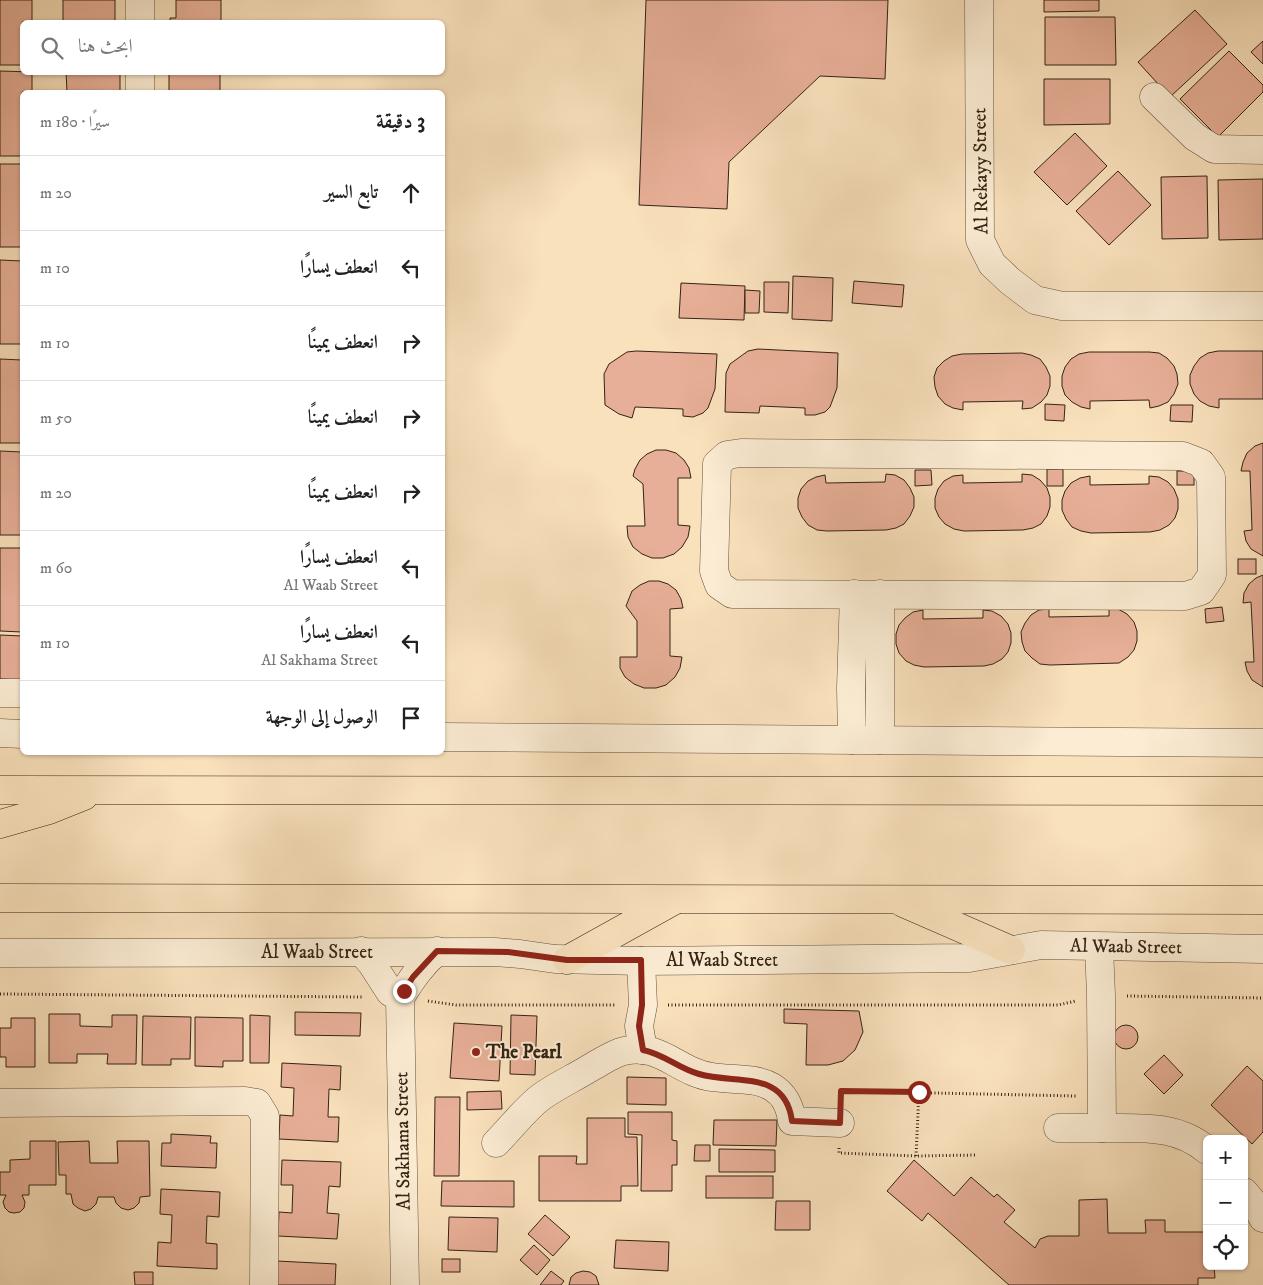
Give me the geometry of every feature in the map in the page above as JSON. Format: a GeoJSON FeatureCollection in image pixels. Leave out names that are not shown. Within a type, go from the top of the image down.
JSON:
{"type":"FeatureCollection","features":[{"type":"Feature","properties":{"kind":"main road"},"geometry":{"type":"LineString","coordinates":[[0,824],[49,810],[99,789]]}},
{"type":"Feature","properties":{"kind":"main road"},"geometry":{"type":"LineString","coordinates":[[0,790],[1263,791]]}},
{"type":"Feature","properties":{"kind":"main road"},"geometry":{"type":"LineString","coordinates":[[0,898],[1263,900]]}},
{"type":"Feature","properties":{"kind":"main road"},"geometry":{"type":"LineString","coordinates":[[567,960],[677,898]]}},
{"type":"Feature","properties":{"kind":"main road"},"geometry":{"type":"LineString","coordinates":[[892,899],[1011,950]]}},
{"type":"Feature","properties":{"kind":"street"},"geometry":{"type":"LineString","coordinates":[[140,0],[140,20]]}},
{"type":"Feature","properties":{"kind":"street","name":"Al Rekayy Street"},"geometry":{"type":"LineString","coordinates":[[979,0],[980,240],[992,264],[1034,300],[1062,306],[1263,306]]}},
{"type":"Feature","properties":{"kind":"street"},"geometry":{"type":"LineString","coordinates":[[140,75],[140,90]]}},
{"type":"Feature","properties":{"kind":"street"},"geometry":{"type":"LineString","coordinates":[[1154,97],[1195,137],[1214,149],[1263,150]]}},
{"type":"Feature","properties":{"kind":"street"},"geometry":{"type":"LineString","coordinates":[[741,453],[1184,456],[1201,463],[1211,477],[1212,576],[1201,591],[1185,596],[867,594],[732,594],[719,585],[714,571],[717,464],[726,455],[741,453]]}},
{"type":"Feature","properties":{"kind":"street"},"geometry":{"type":"LineString","coordinates":[[852,740],[851,688],[867,594]]}},
{"type":"Feature","properties":{"kind":"street"},"geometry":{"type":"LineString","coordinates":[[867,594],[880,740]]}},
{"type":"Feature","properties":{"kind":"street"},"geometry":{"type":"LineString","coordinates":[[0,692],[20,693]]}},
{"type":"Feature","properties":{"kind":"street"},"geometry":{"type":"LineString","coordinates":[[0,733],[20,734]]}},
{"type":"Feature","properties":{"kind":"street"},"geometry":{"type":"LineString","coordinates":[[445,736],[1263,743]]}},
{"type":"Feature","properties":{"kind":"street","name":"Al Waab Street"},"geometry":{"type":"LineString","coordinates":[[0,953],[437,951],[508,952],[567,960],[641,960],[968,958],[1041,945],[1263,949]]}},
{"type":"Feature","properties":{"kind":"street"},"geometry":{"type":"LineString","coordinates":[[1099,947],[1102,1128]]}},
{"type":"Feature","properties":{"kind":"street"},"geometry":{"type":"LineString","coordinates":[[361,952],[372,964],[390,992],[400,998],[413,977],[437,951]]}},
{"type":"Feature","properties":{"kind":"street"},"geometry":{"type":"LineString","coordinates":[[641,960],[642,1005],[639,1026],[643,1050]]}},
{"type":"Feature","properties":{"kind":"street","name":"Al Sakhama Street"},"geometry":{"type":"LineString","coordinates":[[400,998],[406,1285]]}},
{"type":"Feature","properties":{"kind":"street"},"geometry":{"type":"LineString","coordinates":[[496,1143],[540,1098],[614,1054],[633,1050],[643,1050],[664,1056],[684,1069],[697,1074],[759,1082],[769,1086],[779,1092],[786,1100],[791,1110],[792,1121],[840,1123]]}},
{"type":"Feature","properties":{"kind":"street"},"geometry":{"type":"LineString","coordinates":[[0,1103],[245,1100],[257,1104],[265,1116],[264,1285]]}},
{"type":"Feature","properties":{"kind":"street"},"geometry":{"type":"LineString","coordinates":[[1058,1128],[1154,1128],[1168,1130],[1193,1140],[1203,1147]]}},
{"type":"Feature","properties":{"kind":"street"},"geometry":{"type":"LineString","coordinates":[[1248,1197],[1258,1208],[1263,1218]]}},
{"type":"Feature","properties":{"kind":"path"},"geometry":{"type":"LineString","coordinates":[[976,1155],[839,1154],[841,1091],[1102,1097]]}},
{"type":"Feature","properties":{"kind":"path"},"geometry":{"type":"LineString","coordinates":[[916,1156],[919,1092]]}},
{"type":"Feature","properties":{"kind":"building"},"geometry":{"type":"Polygon","coordinates":[[[0,0],[32,0],[32,20],[20,20],[20,65],[0,65],[0,0]]]}},
{"type":"Feature","properties":{"kind":"building"},"geometry":{"type":"Polygon","coordinates":[[[63,0],[115,0],[115,20],[63,20],[63,0]]]}},
{"type":"Feature","properties":{"kind":"building"},"geometry":{"type":"Polygon","coordinates":[[[176,0],[221,0],[221,20],[170,20],[170,18],[176,18],[176,0]]]}},
{"type":"Feature","properties":{"kind":"building"},"geometry":{"type":"Polygon","coordinates":[[[646,0],[888,0],[885,79],[820,76],[729,162],[727,209],[639,205],[646,0]]]}},
{"type":"Feature","properties":{"kind":"building"},"geometry":{"type":"Polygon","coordinates":[[[1044,0],[1099,0],[1099,11],[1044,12],[1044,0]]]}},
{"type":"Feature","properties":{"kind":"building"},"geometry":{"type":"Polygon","coordinates":[[[1195,10],[1227,44],[1170,97],[1138,62],[1195,10]]]}},
{"type":"Feature","properties":{"kind":"building"},"geometry":{"type":"Polygon","coordinates":[[[1045,17],[1115,17],[1116,65],[1045,65],[1045,17]]]}},
{"type":"Feature","properties":{"kind":"building"},"geometry":{"type":"Polygon","coordinates":[[[1263,41],[1263,64],[1251,52],[1263,41]]]}},
{"type":"Feature","properties":{"kind":"building"},"geometry":{"type":"Polygon","coordinates":[[[1229,51],[1263,85],[1263,92],[1218,137],[1180,99],[1229,51]]]}},
{"type":"Feature","properties":{"kind":"building"},"geometry":{"type":"Polygon","coordinates":[[[0,71],[20,72],[20,75],[32,75],[32,90],[20,90],[20,156],[0,156],[0,71]]]}},
{"type":"Feature","properties":{"kind":"building"},"geometry":{"type":"Polygon","coordinates":[[[66,75],[120,75],[120,90],[67,90],[66,75]]]}},
{"type":"Feature","properties":{"kind":"building"},"geometry":{"type":"Polygon","coordinates":[[[169,75],[220,75],[220,90],[169,90],[169,75]]]}},
{"type":"Feature","properties":{"kind":"building"},"geometry":{"type":"Polygon","coordinates":[[[1044,79],[1110,79],[1110,124],[1044,125],[1044,79]]]}},
{"type":"Feature","properties":{"kind":"building"},"geometry":{"type":"Polygon","coordinates":[[[1075,133],[1107,166],[1067,205],[1034,172],[1075,133]]]}},
{"type":"Feature","properties":{"kind":"building"},"geometry":{"type":"Polygon","coordinates":[[[0,164],[20,164],[20,247],[0,247],[0,164]]]}},
{"type":"Feature","properties":{"kind":"building"},"geometry":{"type":"Polygon","coordinates":[[[1118,171],[1151,205],[1109,245],[1076,211],[1118,171]]]}},
{"type":"Feature","properties":{"kind":"building"},"geometry":{"type":"Polygon","coordinates":[[[1207,176],[1208,238],[1162,239],[1161,177],[1207,176]]]}},
{"type":"Feature","properties":{"kind":"building"},"geometry":{"type":"Polygon","coordinates":[[[1263,179],[1263,239],[1219,240],[1218,180],[1263,179]]]}},
{"type":"Feature","properties":{"kind":"building"},"geometry":{"type":"Polygon","coordinates":[[[0,260],[20,261],[20,344],[0,344],[0,260]]]}},
{"type":"Feature","properties":{"kind":"building"},"geometry":{"type":"Polygon","coordinates":[[[793,276],[833,278],[832,321],[792,319],[793,276]]]}},
{"type":"Feature","properties":{"kind":"building"},"geometry":{"type":"Polygon","coordinates":[[[854,281],[904,285],[902,307],[852,303],[854,281]]]}},
{"type":"Feature","properties":{"kind":"building"},"geometry":{"type":"Polygon","coordinates":[[[764,282],[789,282],[788,313],[764,312],[764,282]]]}},
{"type":"Feature","properties":{"kind":"building"},"geometry":{"type":"Polygon","coordinates":[[[681,283],[745,286],[744,320],[679,318],[681,283]]]}},
{"type":"Feature","properties":{"kind":"building"},"geometry":{"type":"Polygon","coordinates":[[[745,290],[760,291],[759,313],[745,313],[745,290]]]}},
{"type":"Feature","properties":{"kind":"building"},"geometry":{"type":"Polygon","coordinates":[[[758,349],[838,353],[837,388],[830,407],[825,412],[815,415],[805,415],[805,408],[760,406],[759,413],[725,412],[726,373],[730,364],[748,351],[758,349]]]}},
{"type":"Feature","properties":{"kind":"building"},"geometry":{"type":"Polygon","coordinates":[[[1218,351],[1263,351],[1263,399],[1219,399],[1219,408],[1209,406],[1200,401],[1194,394],[1190,384],[1190,375],[1200,358],[1208,353],[1218,351]]]}},
{"type":"Feature","properties":{"kind":"building"},"geometry":{"type":"Polygon","coordinates":[[[627,352],[717,354],[715,389],[708,408],[703,413],[693,417],[683,416],[683,409],[635,407],[632,418],[619,414],[605,405],[604,374],[609,364],[627,352]]]}},
{"type":"Feature","properties":{"kind":"building"},"geometry":{"type":"Polygon","coordinates":[[[1089,352],[1159,353],[1174,366],[1177,374],[1178,384],[1174,394],[1168,402],[1150,408],[1149,400],[1090,401],[1090,409],[1081,407],[1065,395],[1062,386],[1062,376],[1065,367],[1071,359],[1079,354],[1089,352]]]}},
{"type":"Feature","properties":{"kind":"building"},"geometry":{"type":"Polygon","coordinates":[[[1022,353],[1040,359],[1050,376],[1050,386],[1047,395],[1032,408],[1022,409],[1023,401],[963,402],[963,410],[945,404],[938,396],[934,377],[937,368],[952,356],[962,354],[1022,353]]]}},
{"type":"Feature","properties":{"kind":"building"},"geometry":{"type":"Polygon","coordinates":[[[0,359],[20,360],[20,443],[0,443],[0,359]]]}},
{"type":"Feature","properties":{"kind":"building"},"geometry":{"type":"Polygon","coordinates":[[[1045,404],[1065,405],[1064,421],[1045,420],[1045,404]]]}},
{"type":"Feature","properties":{"kind":"building"},"geometry":{"type":"Polygon","coordinates":[[[1171,405],[1193,405],[1192,422],[1170,421],[1171,405]]]}},
{"type":"Feature","properties":{"kind":"building"},"geometry":{"type":"Polygon","coordinates":[[[1263,443],[1263,556],[1251,549],[1246,541],[1244,531],[1252,530],[1250,471],[1241,471],[1247,453],[1255,446],[1263,443]]]}},
{"type":"Feature","properties":{"kind":"building"},"geometry":{"type":"Polygon","coordinates":[[[656,450],[676,453],[689,468],[691,478],[678,478],[678,525],[690,526],[688,537],[682,547],[674,554],[663,558],[652,558],[642,554],[633,547],[628,537],[627,526],[645,526],[643,484],[633,476],[640,460],[656,450]]]}},
{"type":"Feature","properties":{"kind":"building"},"geometry":{"type":"Polygon","coordinates":[[[0,451],[20,452],[20,535],[0,535],[0,451]]]}},
{"type":"Feature","properties":{"kind":"building"},"geometry":{"type":"Polygon","coordinates":[[[1047,469],[1063,469],[1063,486],[1047,486],[1047,469]]]}},
{"type":"Feature","properties":{"kind":"building"},"geometry":{"type":"Polygon","coordinates":[[[915,470],[931,470],[932,485],[915,486],[915,470]]]}},
{"type":"Feature","properties":{"kind":"building"},"geometry":{"type":"Polygon","coordinates":[[[1177,471],[1194,471],[1194,485],[1177,485],[1177,471]]]}},
{"type":"Feature","properties":{"kind":"building"},"geometry":{"type":"Polygon","coordinates":[[[886,474],[895,475],[904,480],[914,497],[914,507],[904,524],[886,530],[827,531],[817,530],[808,525],[802,517],[798,508],[798,498],[801,489],[808,481],[825,475],[826,483],[885,482],[886,474]]]}},
{"type":"Feature","properties":{"kind":"building"},"geometry":{"type":"Polygon","coordinates":[[[1022,474],[1032,475],[1047,488],[1050,497],[1050,507],[1047,516],[1041,524],[1023,530],[964,531],[954,529],[945,524],[939,517],[935,508],[935,498],[938,489],[944,481],[953,476],[963,475],[963,483],[1022,482],[1022,474]]]}},
{"type":"Feature","properties":{"kind":"building"},"geometry":{"type":"Polygon","coordinates":[[[1090,476],[1090,485],[1149,484],[1149,476],[1159,477],[1168,482],[1174,489],[1178,499],[1178,509],[1175,518],[1169,525],[1160,530],[1150,532],[1091,533],[1072,527],[1062,510],[1062,500],[1065,491],[1071,483],[1080,478],[1090,476]]]}},
{"type":"Feature","properties":{"kind":"building"},"geometry":{"type":"Polygon","coordinates":[[[0,548],[20,548],[20,632],[0,631],[0,548]]]}},
{"type":"Feature","properties":{"kind":"building"},"geometry":{"type":"Polygon","coordinates":[[[1238,559],[1256,559],[1256,574],[1238,574],[1238,559]]]}},
{"type":"Feature","properties":{"kind":"building"},"geometry":{"type":"Polygon","coordinates":[[[1263,575],[1263,687],[1252,680],[1247,671],[1245,662],[1254,662],[1251,602],[1243,603],[1244,593],[1249,584],[1263,575]]]}},
{"type":"Feature","properties":{"kind":"building"},"geometry":{"type":"Polygon","coordinates":[[[649,581],[659,581],[668,584],[676,590],[683,608],[670,609],[670,656],[682,657],[680,668],[675,677],[666,685],[656,688],[644,688],[634,684],[625,677],[620,668],[620,657],[637,657],[637,621],[626,606],[632,591],[649,581]]]}},
{"type":"Feature","properties":{"kind":"building"},"geometry":{"type":"Polygon","coordinates":[[[1222,607],[1224,621],[1206,623],[1205,609],[1222,607]]]}},
{"type":"Feature","properties":{"kind":"building"},"geometry":{"type":"Polygon","coordinates":[[[1109,608],[1118,609],[1127,614],[1134,622],[1137,631],[1137,641],[1134,650],[1119,663],[1040,664],[1025,651],[1021,632],[1031,615],[1039,610],[1049,609],[1049,617],[1109,616],[1109,608]]]}},
{"type":"Feature","properties":{"kind":"building"},"geometry":{"type":"Polygon","coordinates":[[[923,610],[923,619],[983,618],[983,610],[992,611],[1001,616],[1008,624],[1011,633],[1011,643],[1008,652],[1002,659],[984,666],[924,667],[914,665],[906,661],[899,653],[896,644],[896,634],[899,625],[905,618],[913,612],[923,610]]]}},
{"type":"Feature","properties":{"kind":"building"},"geometry":{"type":"Polygon","coordinates":[[[0,635],[20,636],[20,680],[0,679],[0,635]]]}},
{"type":"Feature","properties":{"kind":"building"},"geometry":{"type":"Polygon","coordinates":[[[784,1009],[859,1011],[863,1032],[855,1050],[843,1061],[828,1065],[806,1065],[807,1024],[784,1023],[784,1009]]]}},
{"type":"Feature","properties":{"kind":"building"},"geometry":{"type":"Polygon","coordinates":[[[295,1012],[361,1013],[360,1036],[295,1035],[295,1012]]]}},
{"type":"Feature","properties":{"kind":"building"},"geometry":{"type":"Polygon","coordinates":[[[49,1014],[80,1014],[80,1026],[112,1027],[112,1015],[137,1015],[136,1064],[107,1064],[108,1054],[77,1054],[77,1063],[49,1063],[49,1014]]]}},
{"type":"Feature","properties":{"kind":"building"},"geometry":{"type":"Polygon","coordinates":[[[250,1015],[270,1016],[269,1063],[250,1063],[250,1015]]]}},
{"type":"Feature","properties":{"kind":"building"},"geometry":{"type":"Polygon","coordinates":[[[511,1015],[537,1016],[535,1075],[510,1074],[511,1015]]]}},
{"type":"Feature","properties":{"kind":"building"},"geometry":{"type":"Polygon","coordinates":[[[143,1016],[191,1017],[190,1059],[171,1059],[171,1065],[142,1065],[143,1016]]]}},
{"type":"Feature","properties":{"kind":"building"},"geometry":{"type":"Polygon","coordinates":[[[195,1017],[243,1018],[243,1061],[223,1061],[223,1067],[195,1066],[195,1017]]]}},
{"type":"Feature","properties":{"kind":"building"},"geometry":{"type":"Polygon","coordinates":[[[11,1018],[35,1018],[35,1067],[6,1067],[6,1057],[0,1057],[0,1028],[11,1028],[11,1018]]]}},
{"type":"Feature","properties":{"kind":"building","name":"The Pearl"},"geometry":{"type":"Polygon","coordinates":[[[454,1023],[502,1026],[499,1081],[450,1078],[454,1023]]]}},
{"type":"Feature","properties":{"kind":"building"},"geometry":{"type":"Polygon","coordinates":[[[1126,1025],[1131,1026],[1137,1032],[1137,1042],[1131,1048],[1126,1049],[1121,1048],[1115,1042],[1114,1037],[1115,1032],[1121,1026],[1126,1025]]]}},
{"type":"Feature","properties":{"kind":"building"},"geometry":{"type":"Polygon","coordinates":[[[1164,1055],[1183,1075],[1164,1094],[1144,1074],[1164,1055]]]}},
{"type":"Feature","properties":{"kind":"building"},"geometry":{"type":"Polygon","coordinates":[[[282,1063],[341,1066],[340,1090],[329,1089],[328,1117],[339,1117],[338,1142],[279,1139],[280,1115],[293,1116],[294,1088],[281,1087],[282,1063]]]}},
{"type":"Feature","properties":{"kind":"building"},"geometry":{"type":"Polygon","coordinates":[[[1247,1066],[1263,1081],[1263,1132],[1252,1144],[1248,1140],[1248,1135],[1243,1135],[1211,1105],[1247,1066]]]}},
{"type":"Feature","properties":{"kind":"building"},"geometry":{"type":"Polygon","coordinates":[[[627,1077],[666,1078],[666,1105],[627,1104],[627,1077]]]}},
{"type":"Feature","properties":{"kind":"building"},"geometry":{"type":"Polygon","coordinates":[[[501,1091],[502,1109],[467,1110],[467,1092],[501,1091]]]}},
{"type":"Feature","properties":{"kind":"building"},"geometry":{"type":"Polygon","coordinates":[[[435,1097],[460,1097],[459,1176],[434,1176],[435,1097]]]}},
{"type":"Feature","properties":{"kind":"building"},"geometry":{"type":"Polygon","coordinates":[[[628,1112],[672,1112],[672,1140],[677,1141],[677,1165],[672,1165],[672,1191],[641,1191],[642,1135],[628,1134],[628,1112]]]}},
{"type":"Feature","properties":{"kind":"building"},"geometry":{"type":"Polygon","coordinates":[[[587,1118],[625,1118],[625,1137],[637,1137],[638,1186],[621,1186],[621,1201],[539,1201],[539,1156],[577,1156],[576,1164],[587,1164],[587,1118]]]}},
{"type":"Feature","properties":{"kind":"building"},"geometry":{"type":"Polygon","coordinates":[[[714,1120],[777,1120],[776,1146],[713,1145],[714,1120]]]}},
{"type":"Feature","properties":{"kind":"building"},"geometry":{"type":"Polygon","coordinates":[[[171,1134],[211,1136],[210,1143],[217,1143],[216,1168],[161,1166],[162,1143],[171,1143],[171,1134]]]}},
{"type":"Feature","properties":{"kind":"building"},"geometry":{"type":"Polygon","coordinates":[[[30,1141],[56,1141],[56,1185],[29,1185],[29,1195],[22,1195],[25,1202],[24,1208],[20,1212],[9,1212],[3,1202],[6,1195],[0,1195],[0,1172],[10,1172],[10,1160],[30,1159],[30,1141]]]}},
{"type":"Feature","properties":{"kind":"building"},"geometry":{"type":"Polygon","coordinates":[[[89,1141],[90,1163],[118,1163],[117,1141],[149,1141],[150,1196],[140,1197],[139,1203],[134,1208],[128,1210],[121,1208],[116,1203],[114,1197],[98,1197],[96,1204],[91,1209],[85,1211],[73,1204],[71,1194],[66,1194],[66,1175],[59,1175],[58,1142],[89,1141]]]}},
{"type":"Feature","properties":{"kind":"building"},"geometry":{"type":"Polygon","coordinates":[[[695,1145],[710,1145],[710,1161],[694,1161],[695,1145]]]}},
{"type":"Feature","properties":{"kind":"building"},"geometry":{"type":"Polygon","coordinates":[[[719,1149],[775,1150],[775,1172],[719,1172],[719,1149]]]}},
{"type":"Feature","properties":{"kind":"building"},"geometry":{"type":"Polygon","coordinates":[[[282,1160],[341,1162],[340,1187],[329,1186],[327,1213],[339,1214],[337,1239],[278,1236],[279,1212],[292,1213],[293,1185],[281,1185],[282,1160]]]}},
{"type":"Feature","properties":{"kind":"building"},"geometry":{"type":"Polygon","coordinates":[[[914,1160],[954,1196],[971,1177],[994,1197],[997,1194],[1015,1210],[1004,1222],[1035,1248],[1040,1239],[1048,1236],[1079,1236],[1079,1200],[1107,1199],[1108,1233],[1146,1233],[1145,1220],[1165,1220],[1165,1232],[1203,1232],[1203,1270],[1214,1270],[1215,1278],[1198,1278],[1198,1285],[1009,1285],[928,1213],[922,1221],[887,1191],[914,1160]]]}},
{"type":"Feature","properties":{"kind":"building"},"geometry":{"type":"Polygon","coordinates":[[[706,1176],[773,1176],[773,1198],[706,1198],[706,1176]]]}},
{"type":"Feature","properties":{"kind":"building"},"geometry":{"type":"Polygon","coordinates":[[[442,1181],[514,1181],[514,1207],[441,1206],[442,1181]]]}},
{"type":"Feature","properties":{"kind":"building"},"geometry":{"type":"Polygon","coordinates":[[[161,1189],[220,1192],[219,1217],[207,1216],[206,1243],[217,1244],[217,1269],[157,1266],[158,1242],[171,1243],[172,1215],[160,1214],[161,1189]]]}},
{"type":"Feature","properties":{"kind":"building"},"geometry":{"type":"Polygon","coordinates":[[[776,1201],[810,1201],[810,1230],[775,1230],[776,1201]]]}},
{"type":"Feature","properties":{"kind":"building"},"geometry":{"type":"Polygon","coordinates":[[[545,1215],[570,1237],[553,1256],[528,1234],[545,1215]]]}},
{"type":"Feature","properties":{"kind":"building"},"geometry":{"type":"Polygon","coordinates":[[[449,1217],[498,1218],[497,1252],[448,1250],[449,1217]]]}},
{"type":"Feature","properties":{"kind":"building"},"geometry":{"type":"Polygon","coordinates":[[[616,1240],[669,1242],[668,1271],[614,1268],[616,1240]]]}},
{"type":"Feature","properties":{"kind":"building"},"geometry":{"type":"Polygon","coordinates":[[[534,1245],[550,1260],[537,1275],[520,1260],[534,1245]]]}},
{"type":"Feature","properties":{"kind":"building"},"geometry":{"type":"Polygon","coordinates":[[[442,1259],[460,1259],[460,1272],[442,1272],[442,1259]]]}},
{"type":"Feature","properties":{"kind":"building"},"geometry":{"type":"Polygon","coordinates":[[[277,1261],[336,1264],[335,1285],[276,1285],[277,1261]]]}},
{"type":"Feature","properties":{"kind":"building"},"geometry":{"type":"Polygon","coordinates":[[[551,1271],[564,1281],[561,1285],[540,1285],[551,1271]]]}},
{"type":"Feature","properties":{"kind":"building"},"geometry":{"type":"Polygon","coordinates":[[[583,1271],[590,1272],[596,1276],[599,1285],[569,1285],[571,1277],[583,1271]]]}},
{"type":"Feature","properties":{"kind":"building"},"geometry":{"type":"Polygon","coordinates":[[[134,1272],[153,1272],[153,1285],[135,1285],[134,1272]]]}},
{"type":"Feature","properties":{"kind":"place","name":"The Pearl"},"geometry":{"type":"Point","coordinates":[476,1052]}},
{"type":"Feature","properties":{"kind":"route"},"geometry":{"type":"LineString","coordinates":[[404,991],[424,963],[437,951],[508,952],[567,960],[641,960],[642,1005],[639,1026],[643,1050],[664,1056],[684,1069],[697,1074],[759,1082],[769,1086],[779,1092],[786,1100],[791,1110],[792,1121],[840,1123],[841,1091],[919,1092]]}}]}
